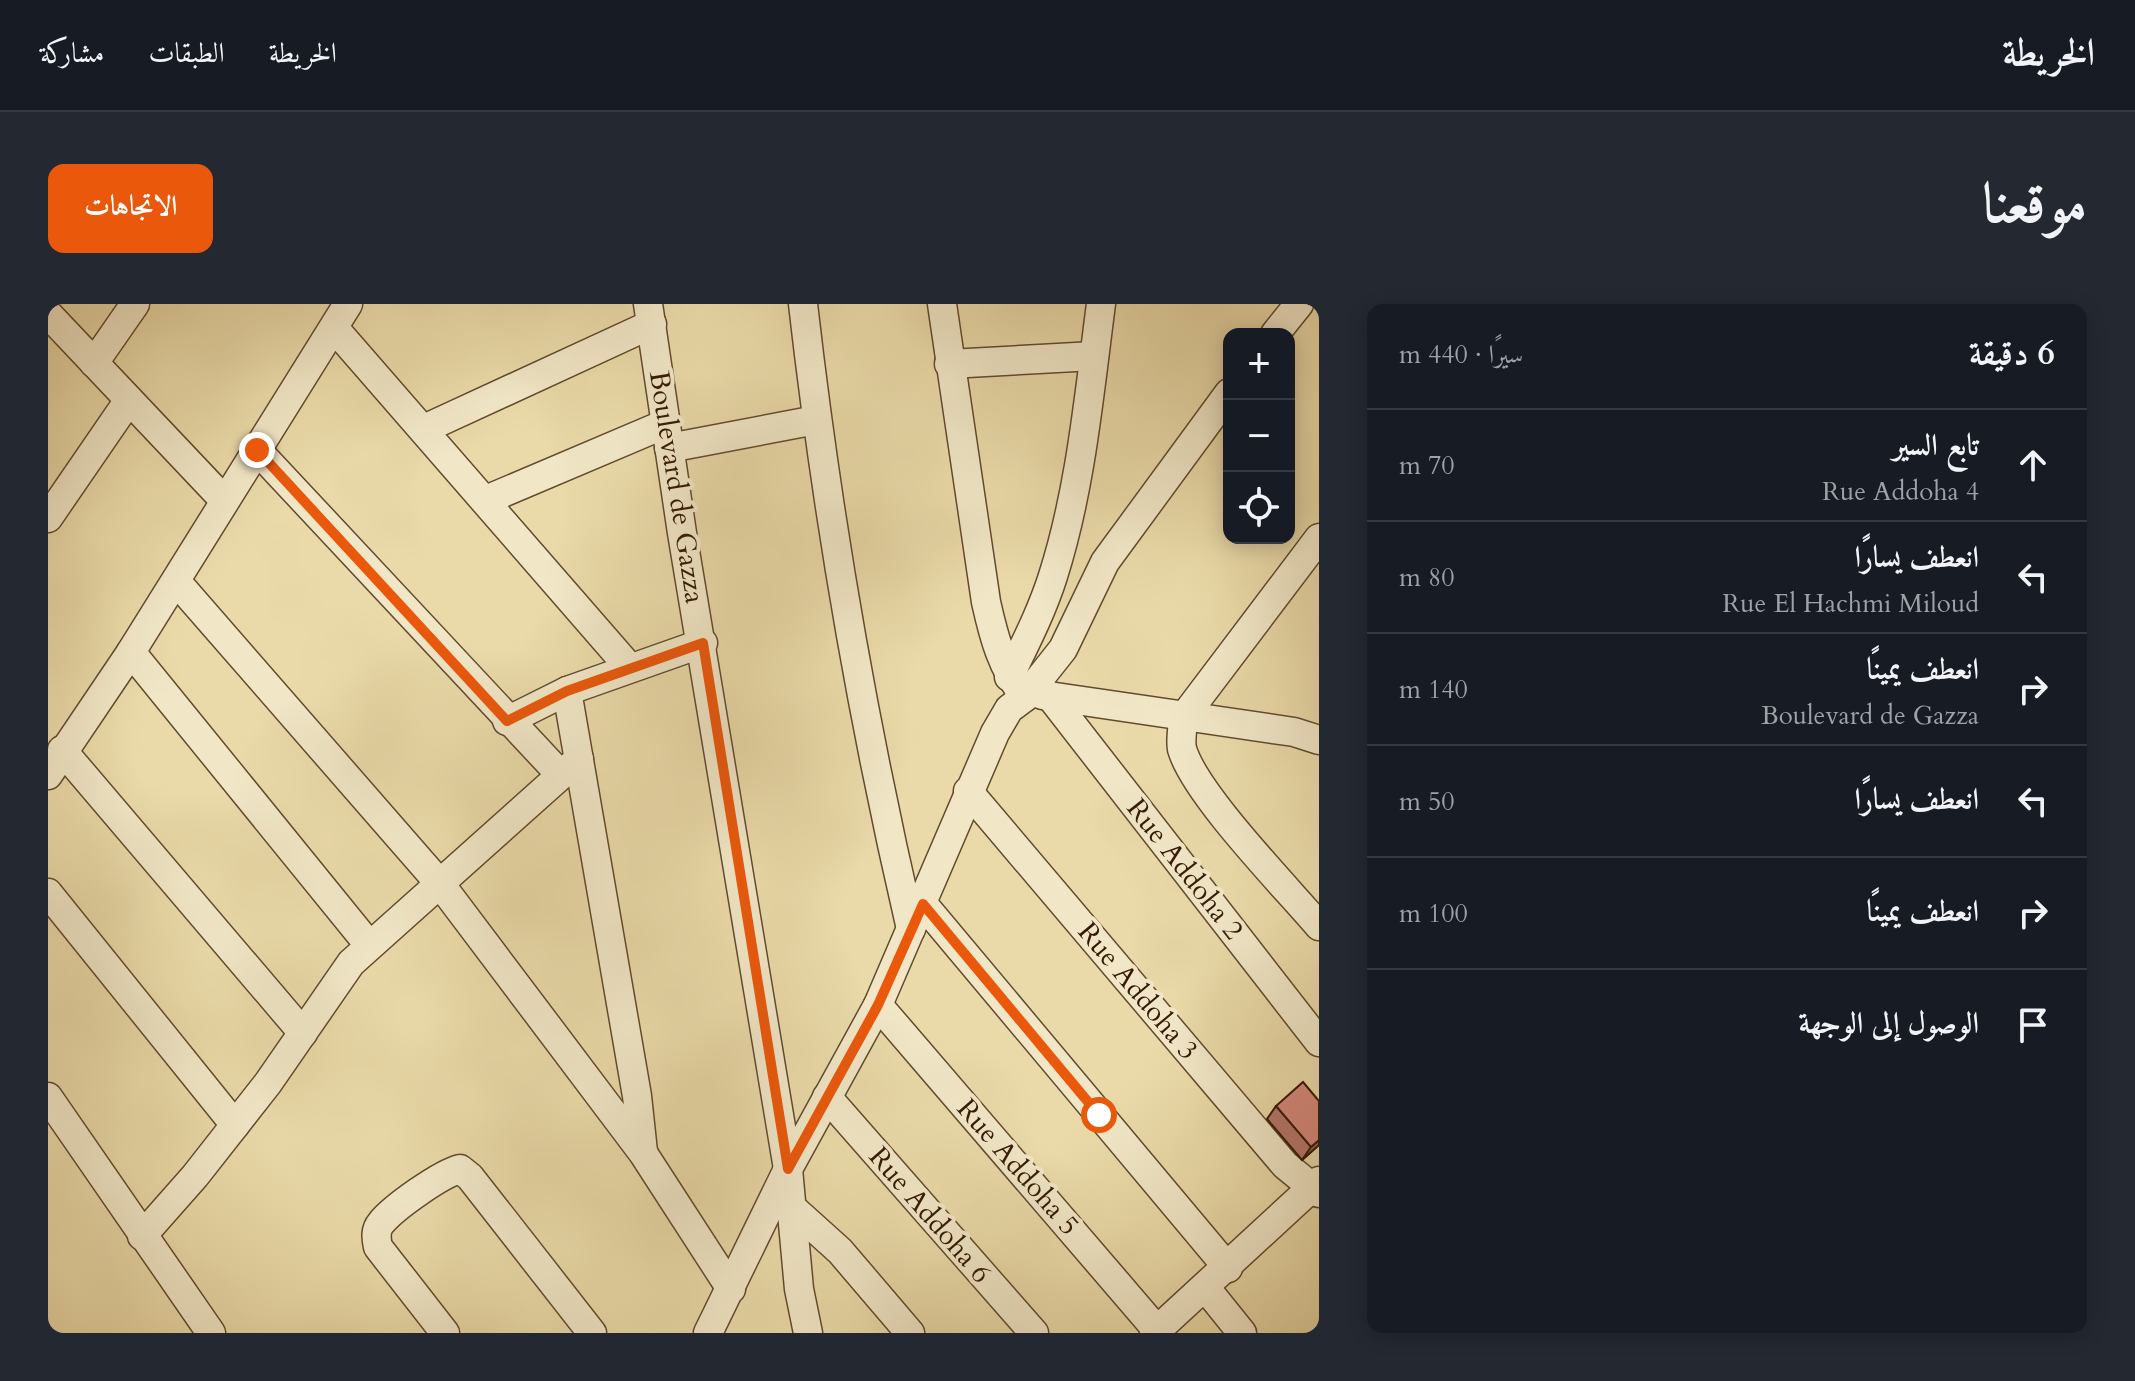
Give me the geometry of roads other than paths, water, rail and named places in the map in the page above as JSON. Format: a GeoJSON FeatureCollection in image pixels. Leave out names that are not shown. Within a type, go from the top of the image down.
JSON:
{"type":"FeatureCollection","features":[{"type":"Feature","properties":{"kind":"street"},"geometry":{"type":"LineString","coordinates":[[94,363],[135,304]]}},
{"type":"Feature","properties":{"kind":"street"},"geometry":{"type":"LineString","coordinates":[[803,304],[816,420],[860,685],[917,916],[1228,1268]]}},
{"type":"Feature","properties":{"kind":"street","name":"Rue Addoha 2"},"geometry":{"type":"LineString","coordinates":[[942,304],[986,602],[996,646],[1028,690],[1319,1042]]}},
{"type":"Feature","properties":{"kind":"street"},"geometry":{"type":"LineString","coordinates":[[1028,690],[1085,426],[1101,304]]}},
{"type":"Feature","properties":{"kind":"street"},"geometry":{"type":"LineString","coordinates":[[1280,328],[1299,304]]}},
{"type":"Feature","properties":{"kind":"street"},"geometry":{"type":"LineString","coordinates":[[48,314],[224,500]]}},
{"type":"Feature","properties":{"kind":"street"},"geometry":{"type":"LineString","coordinates":[[424,429],[650,314]]}},
{"type":"Feature","properties":{"kind":"street","name":"Boulevard de Gazza"},"geometry":{"type":"LineString","coordinates":[[650,314],[667,436],[788,1169],[790,1206],[808,1333]]}},
{"type":"Feature","properties":{"kind":"street"},"geometry":{"type":"LineString","coordinates":[[48,775],[131,652],[342,316],[424,429],[629,667]]}},
{"type":"Feature","properties":{"kind":"street"},"geometry":{"type":"LineString","coordinates":[[949,364],[1094,356]]}},
{"type":"Feature","properties":{"kind":"street"},"geometry":{"type":"LineString","coordinates":[[48,518],[129,400]]}},
{"type":"Feature","properties":{"kind":"street"},"geometry":{"type":"LineString","coordinates":[[708,1333],[788,1169],[878,1005],[968,791],[1009,709],[1063,649],[1105,562],[1224,400]]}},
{"type":"Feature","properties":{"kind":"street"},"geometry":{"type":"LineString","coordinates":[[486,500],[667,436],[816,420]]}},
{"type":"Feature","properties":{"kind":"street"},"geometry":{"type":"LineString","coordinates":[[257,450],[507,721],[569,766]]}},
{"type":"Feature","properties":{"kind":"street"},"geometry":{"type":"LineString","coordinates":[[1319,538],[1183,718],[1181,745],[1190,768],[1319,926]]}},
{"type":"Feature","properties":{"kind":"street"},"geometry":{"type":"LineString","coordinates":[[176,581],[441,885],[643,1153],[731,1289]]}},
{"type":"Feature","properties":{"kind":"street"},"geometry":{"type":"LineString","coordinates":[[507,721],[567,691],[703,643]]}},
{"type":"Feature","properties":{"kind":"street"},"geometry":{"type":"LineString","coordinates":[[131,652],[369,945]]}},
{"type":"Feature","properties":{"kind":"street"},"geometry":{"type":"LineString","coordinates":[[1028,690],[1183,718],[1294,732],[1319,740]]}},
{"type":"Feature","properties":{"kind":"street"},"geometry":{"type":"LineString","coordinates":[[567,691],[569,766],[637,1096],[643,1153]]}},
{"type":"Feature","properties":{"kind":"street"},"geometry":{"type":"LineString","coordinates":[[62,750],[303,1033]]}},
{"type":"Feature","properties":{"kind":"street"},"geometry":{"type":"LineString","coordinates":[[142,1236],[235,1125],[351,963],[441,885],[569,766]]}},
{"type":"Feature","properties":{"kind":"street","name":"Rue Addoha 3"},"geometry":{"type":"LineString","coordinates":[[968,791],[1285,1165],[1317,1187]]}},
{"type":"Feature","properties":{"kind":"street"},"geometry":{"type":"LineString","coordinates":[[48,893],[235,1125]]}},
{"type":"Feature","properties":{"kind":"street","name":"Rue Addoha 5"},"geometry":{"type":"LineString","coordinates":[[878,1005],[1155,1331]]}},
{"type":"Feature","properties":{"kind":"street"},"geometry":{"type":"LineString","coordinates":[[48,1097],[211,1333]]}},
{"type":"Feature","properties":{"kind":"street","name":"Rue Addoha 6"},"geometry":{"type":"LineString","coordinates":[[827,1097],[1034,1333]]}},
{"type":"Feature","properties":{"kind":"street"},"geometry":{"type":"LineString","coordinates":[[445,1333],[378,1247],[376,1238],[381,1222],[447,1173],[460,1169],[470,1177],[592,1333]]}},
{"type":"Feature","properties":{"kind":"street"},"geometry":{"type":"LineString","coordinates":[[1155,1331],[1317,1187]]}},
{"type":"Feature","properties":{"kind":"street"},"geometry":{"type":"LineString","coordinates":[[790,1206],[840,1251],[910,1333]]}},
{"type":"Feature","properties":{"kind":"street"},"geometry":{"type":"LineString","coordinates":[[1205,1287],[1242,1333]]}}]}
